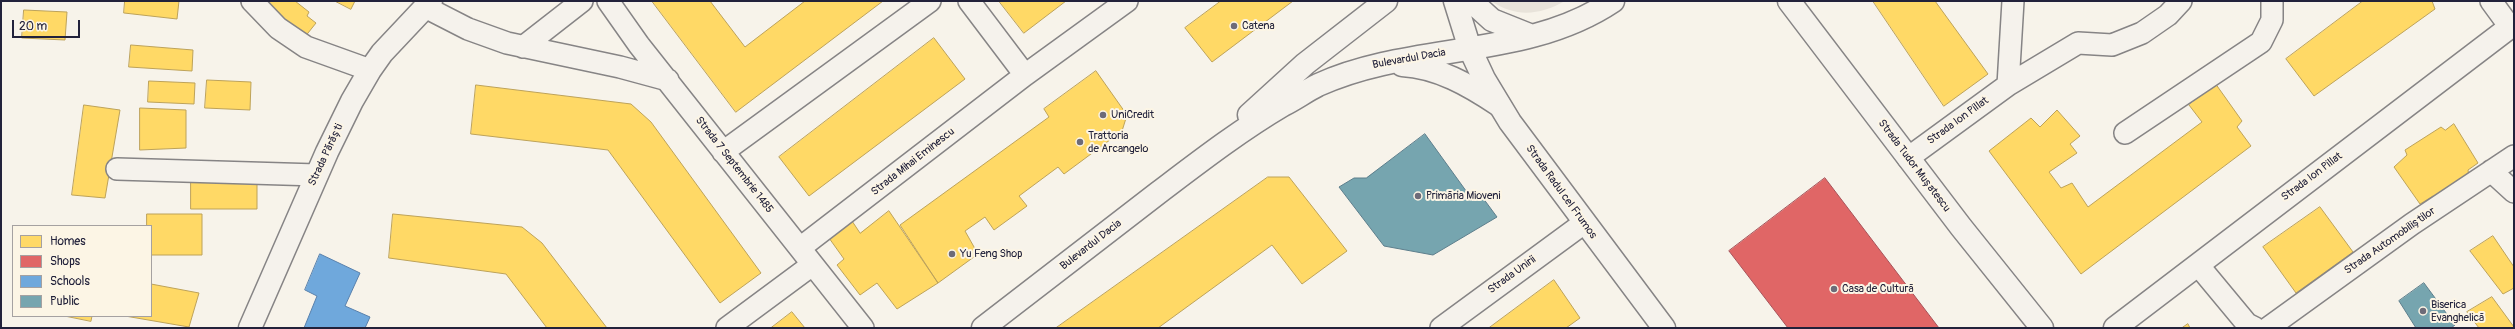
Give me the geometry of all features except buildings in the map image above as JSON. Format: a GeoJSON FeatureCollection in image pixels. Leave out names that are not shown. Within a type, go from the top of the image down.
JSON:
{"type":"FeatureCollection","features":[{"type":"Feature","properties":{"kind":"street"},"geometry":{"type":"LineString","coordinates":[[252,1],[278,28],[306,47],[370,70]]}},
{"type":"Feature","properties":{"kind":"street"},"geometry":{"type":"LineString","coordinates":[[523,47],[582,1]]}},
{"type":"Feature","properties":{"kind":"street","name":"Strada 7 Septembrie 1485"},"geometry":{"type":"LineString","coordinates":[[608,1],[723,152],[863,328]]}},
{"type":"Feature","properties":{"kind":"street"},"geometry":{"type":"LineString","coordinates":[[723,152],[930,1]]}},
{"type":"Feature","properties":{"kind":"street"},"geometry":{"type":"LineString","coordinates":[[969,1],[1025,75]]}},
{"type":"Feature","properties":{"kind":"street","name":"Strada Mihai Eminescu"},"geometry":{"type":"LineString","coordinates":[[800,248],[1025,75],[1127,1]]}},
{"type":"Feature","properties":{"kind":"street","name":"Bulevardul Dacia"},"geometry":{"type":"LineString","coordinates":[[1198,162],[1305,64],[1386,1]]}},
{"type":"Feature","properties":{"kind":"street","name":"Strada Radul cel Frumos"},"geometry":{"type":"LineString","coordinates":[[1455,1],[1470,49],[1499,105],[1584,223],[1664,328]]}},
{"type":"Feature","properties":{"kind":"street"},"geometry":{"type":"LineString","coordinates":[[1471,1],[1492,20],[1532,36]]}},
{"type":"Feature","properties":{"kind":"street","name":"Bulevardul Dacia"},"geometry":{"type":"LineString","coordinates":[[983,328],[1198,162],[1242,130],[1317,85],[1379,63],[1470,49],[1532,36],[1566,26],[1613,1]]}},
{"type":"Feature","properties":{"kind":"street","name":"Strada Tudor Mușatescu"},"geometry":{"type":"LineString","coordinates":[[1789,1],[1908,158],[2042,328]]}},
{"type":"Feature","properties":{"kind":"street"},"geometry":{"type":"LineString","coordinates":[[2008,85],[2013,1]]}},
{"type":"Feature","properties":{"kind":"street","name":"Strada Ion Pillat"},"geometry":{"type":"LineString","coordinates":[[1908,158],[2008,85],[2078,43],[2112,46],[2142,33],[2168,15],[2181,1]]}},
{"type":"Feature","properties":{"kind":"street"},"geometry":{"type":"LineString","coordinates":[[2125,133],[2261,42],[2272,20],[2272,1]]}},
{"type":"Feature","properties":{"kind":"street","name":"Strada Ion Pillat"},"geometry":{"type":"LineString","coordinates":[[2115,328],[2512,25],[2491,1]]}},
{"type":"Feature","properties":{"kind":"street"},"geometry":{"type":"LineString","coordinates":[[428,4],[468,28],[523,47],[620,67],[668,80]]}},
{"type":"Feature","properties":{"kind":"street","name":"Strada Părăști"},"geometry":{"type":"LineString","coordinates":[[250,328],[317,175],[352,101],[370,70],[393,40],[428,4]]}},
{"type":"Feature","properties":{"kind":"street"},"geometry":{"type":"LineString","coordinates":[[1379,63],[1411,65],[1442,73],[1472,86],[1499,105]]}},
{"type":"Feature","properties":{"kind":"street","name":"Strada Automobiliștilor"},"geometry":{"type":"LineString","coordinates":[[2268,328],[2412,224],[2514,156]]}},
{"type":"Feature","properties":{"kind":"street"},"geometry":{"type":"LineString","coordinates":[[116,169],[317,175]]}},
{"type":"Feature","properties":{"kind":"street"},"geometry":{"type":"LineString","coordinates":[[2491,171],[2514,192]]}},
{"type":"Feature","properties":{"kind":"street","name":"Strada Unirii"},"geometry":{"type":"LineString","coordinates":[[1441,328],[1584,223]]}},
{"type":"Feature","properties":{"kind":"street"},"geometry":{"type":"LineString","coordinates":[[727,328],[812,264]]}},
{"type":"Feature","properties":{"kind":"street"},"geometry":{"type":"LineString","coordinates":[[2198,264],[2247,324],[2254,328]]}},
{"type":"Feature","properties":{"kind":"shaded area"},"geometry":{"type":"Polygon","coordinates":[[[1491,1],[1565,1],[1556,6],[1537,12],[1528,13],[1510,10],[1491,1]]]}},
{"type":"Feature","properties":{"kind":"place","name":"Catena"},"geometry":{"type":"Point","coordinates":[1234,26]}},
{"type":"Feature","properties":{"kind":"place","name":"UniCredit"},"geometry":{"type":"Point","coordinates":[1103,115]}},
{"type":"Feature","properties":{"kind":"place","name":"Trattoria de Arcangelo"},"geometry":{"type":"Point","coordinates":[1080,142]}},
{"type":"Feature","properties":{"kind":"place","name":"Primăria Mioveni"},"geometry":{"type":"Point","coordinates":[1418,196]}},
{"type":"Feature","properties":{"kind":"place","name":"Yu Feng Shop"},"geometry":{"type":"Point","coordinates":[952,254]}},
{"type":"Feature","properties":{"kind":"place","name":"Casa de Cultură"},"geometry":{"type":"Point","coordinates":[1834,289]}},
{"type":"Feature","properties":{"kind":"place","name":"Biserica Evanghelică"},"geometry":{"type":"Point","coordinates":[2423,311]}}]}
